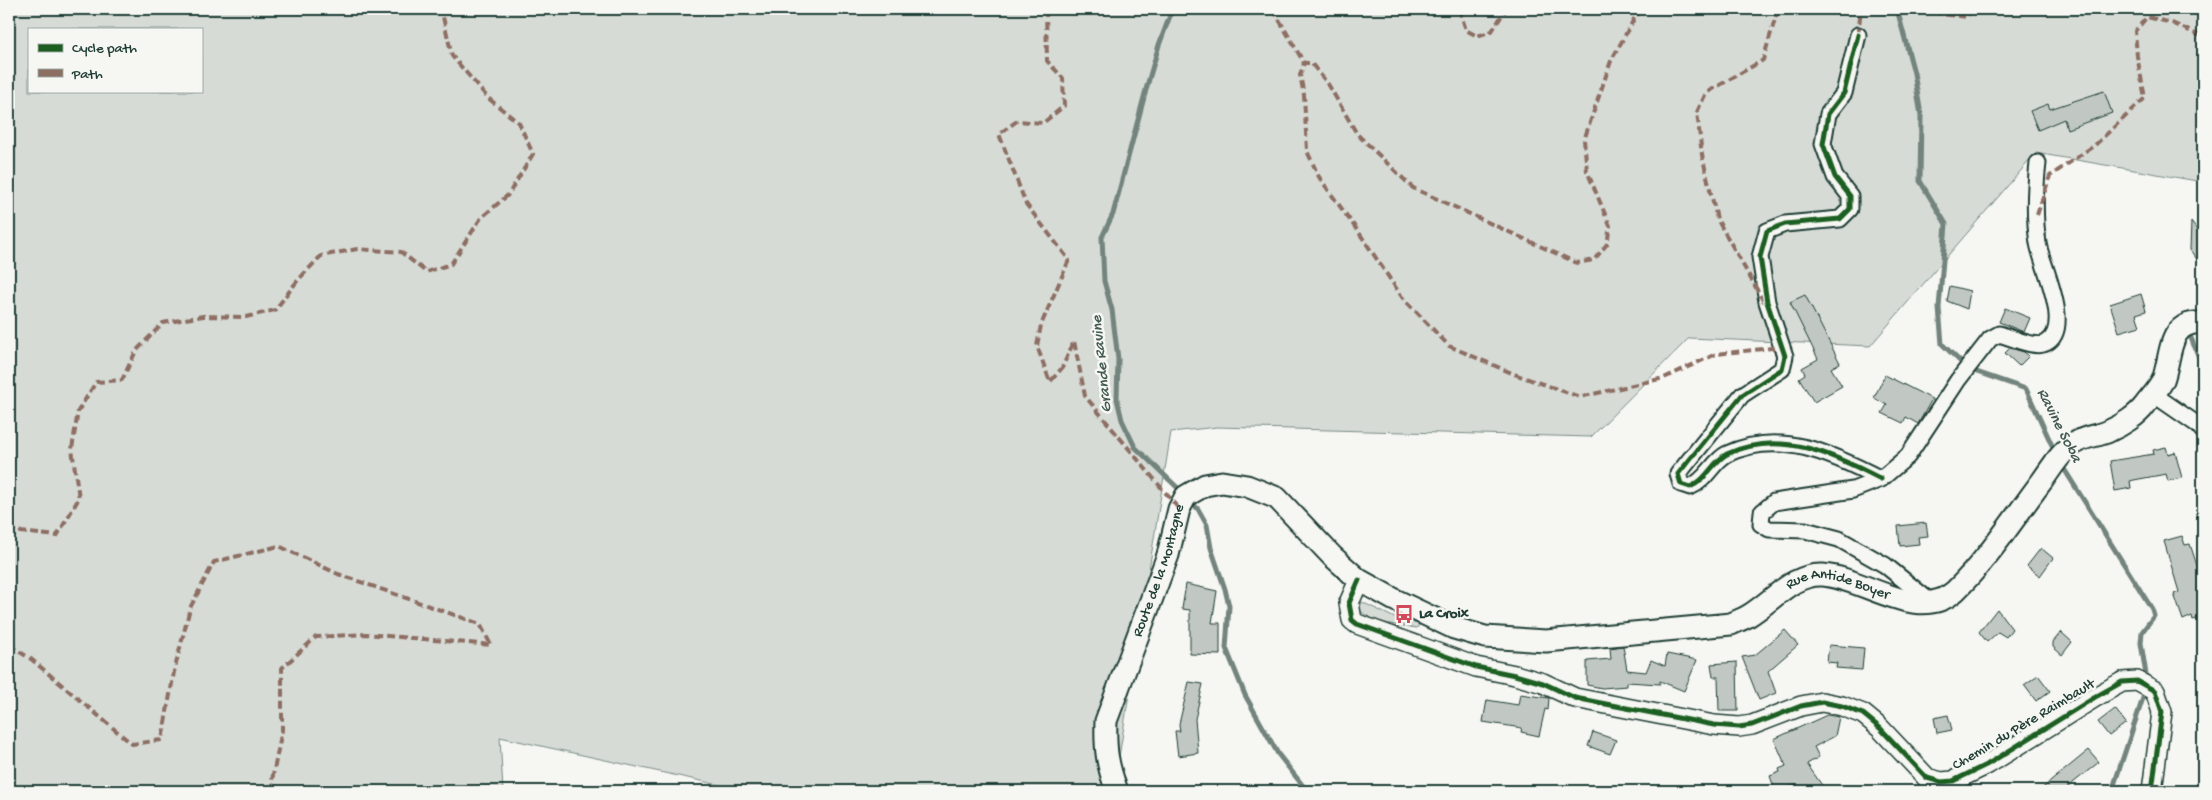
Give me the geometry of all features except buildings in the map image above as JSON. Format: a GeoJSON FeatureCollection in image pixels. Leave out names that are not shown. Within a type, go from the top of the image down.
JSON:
{"type":"FeatureCollection","features":[{"type":"Feature","properties":{"kind":"main road"},"geometry":{"type":"LineString","coordinates":[[1932,603],[1943,600],[1956,590],[1992,548],[2058,459],[2076,442],[2110,431],[2141,411],[2162,383],[2168,364],[2171,344],[2181,328],[2188,324],[2203,323]]}},
{"type":"Feature","properties":{"kind":"main road","name":"Route de la Montagne"},"geometry":{"type":"LineString","coordinates":[[1116,791],[1109,771],[1105,748],[1106,720],[1168,555],[1180,509],[1186,496],[1205,485],[1222,482],[1247,486],[1277,498],[1332,556],[1359,580]]}},
{"type":"Feature","properties":{"kind":"main road","name":"Rue Antide Boyer"},"geometry":{"type":"LineString","coordinates":[[1359,580],[1395,600],[1454,628],[1485,637],[1546,641],[1731,624],[1747,617],[1798,579],[1821,575],[1848,580],[1912,603],[1932,603]]}},
{"type":"Feature","properties":{"kind":"street"},"geometry":{"type":"LineString","coordinates":[[1858,34],[1844,93],[1828,114],[1823,144],[1835,176],[1850,196],[1850,208],[1840,219],[1785,224],[1768,231],[1760,257],[1767,302],[1785,356],[1782,369],[1742,395],[1678,474],[1681,484],[1690,487],[1700,483],[1725,454],[1766,442],[1817,449],[1881,479]]}},
{"type":"Feature","properties":{"kind":"street"},"geometry":{"type":"LineString","coordinates":[[1932,603],[1885,565],[1839,539],[1805,530],[1768,529],[1761,524],[1762,512],[1774,502],[1853,490],[1881,479],[1908,456],[1958,380],[1990,339],[1999,334],[2039,346],[2047,343],[2053,337],[2057,316],[2050,277],[2038,244],[2035,186],[2038,163]]}},
{"type":"Feature","properties":{"kind":"street"},"geometry":{"type":"LineString","coordinates":[[2154,394],[2198,424],[2203,431]]}},
{"type":"Feature","properties":{"kind":"street","name":"Chemin du Père Raimbault"},"geometry":{"type":"LineString","coordinates":[[1359,580],[1349,602],[1352,620],[1357,624],[1476,667],[1543,683],[1575,698],[1726,727],[1752,725],[1801,706],[1822,702],[1842,706],[1863,714],[1880,728],[1928,778],[1941,782],[1953,781],[1988,764],[2122,682],[2137,681],[2155,691],[2162,712],[2152,791]]}},
{"type":"Feature","properties":{"kind":"shaded area"},"geometry":{"type":"Polygon","coordinates":[[[9,9],[2203,9],[2203,182],[2036,153],[1870,346],[1689,338],[1591,437],[1217,427],[1171,432],[1115,782],[1127,791],[747,791],[500,737],[503,791],[9,791],[9,9]]]}},
{"type":"Feature","properties":{"kind":"shaded area"},"geometry":{"type":"Polygon","coordinates":[[[1362,602],[1401,621],[1420,624],[1417,628],[1379,621],[1359,610],[1362,602]]]}},
{"type":"Feature","properties":{"kind":"waterway","name":"Grande Ravine"},"geometry":{"type":"LineString","coordinates":[[1170,9],[1171,13],[1147,86],[1113,214],[1102,237],[1104,281],[1112,310],[1118,359],[1117,399],[1122,420],[1135,447],[1182,492]]}},
{"type":"Feature","properties":{"kind":"waterway","name":"Ravine Soba"},"geometry":{"type":"LineString","coordinates":[[1897,9],[1914,73],[1921,115],[1920,181],[1946,224],[1939,308],[1942,344],[1968,369],[2026,389],[2056,454]]}},
{"type":"Feature","properties":{"kind":"waterway"},"geometry":{"type":"LineString","coordinates":[[2191,338],[2203,367]]}},
{"type":"Feature","properties":{"kind":"waterway","name":"Ravine Soba"},"geometry":{"type":"LineString","coordinates":[[2061,464],[2152,609],[2154,616],[2142,632],[2141,643],[2147,681]]}},
{"type":"Feature","properties":{"kind":"waterway","name":"Grande Ravine"},"geometry":{"type":"LineString","coordinates":[[1189,500],[1198,509],[1207,525],[1211,548],[1229,606],[1226,648],[1245,695],[1278,754],[1307,791]]}},
{"type":"Feature","properties":{"kind":"waterway","name":"Ravine Soba"},"geometry":{"type":"LineString","coordinates":[[2112,791],[2146,689]]}},
{"type":"Feature","properties":{"kind":"marked path"},"geometry":{"type":"LineString","coordinates":[[9,525],[21,532],[57,536],[79,498],[72,449],[78,411],[96,382],[122,380],[136,351],[163,323],[203,316],[246,317],[275,310],[298,280],[321,256],[357,249],[401,252],[426,272],[451,264],[481,218],[508,195],[533,154],[519,123],[488,98],[452,56],[443,17],[444,9]]}},
{"type":"Feature","properties":{"kind":"marked path"},"geometry":{"type":"LineString","coordinates":[[1046,9],[1047,61],[1063,78],[1064,106],[1043,123],[1017,121],[999,134],[1026,204],[1069,260],[1041,325],[1037,346],[1050,382],[1062,368],[1074,341],[1085,396],[1179,509]]}},
{"type":"Feature","properties":{"kind":"marked path"},"geometry":{"type":"LineString","coordinates":[[1273,9],[1304,63]]}},
{"type":"Feature","properties":{"kind":"marked path"},"geometry":{"type":"LineString","coordinates":[[1459,9],[1466,30],[1477,36],[1492,31],[1506,9]]}},
{"type":"Feature","properties":{"kind":"marked path"},"geometry":{"type":"LineString","coordinates":[[1642,9],[1634,19],[1611,61],[1584,140],[1587,171],[1610,226],[1607,244],[1594,260],[1577,263],[1413,188],[1357,134],[1328,84],[1311,63],[1304,63],[1300,75],[1304,95],[1307,151],[1319,177],[1402,297],[1449,346],[1514,374],[1580,397],[1664,378],[1716,354],[1782,347]]}},
{"type":"Feature","properties":{"kind":"marked path"},"geometry":{"type":"LineString","coordinates":[[1764,302],[1717,219],[1702,155],[1697,112],[1706,93],[1763,60],[1778,9]]}},
{"type":"Feature","properties":{"kind":"marked path"},"geometry":{"type":"LineString","coordinates":[[1858,35],[1861,9]]}},
{"type":"Feature","properties":{"kind":"marked path"},"geometry":{"type":"LineString","coordinates":[[1935,9],[1941,14],[1967,17],[1972,9]]}},
{"type":"Feature","properties":{"kind":"marked path"},"geometry":{"type":"LineString","coordinates":[[2037,215],[2050,176],[2095,145],[2145,98],[2137,56],[2135,31],[2147,17],[2172,23],[2203,37]]}},
{"type":"Feature","properties":{"kind":"marked path"},"geometry":{"type":"LineString","coordinates":[[9,645],[31,659],[132,744],[162,740],[174,672],[190,608],[214,562],[279,546],[338,574],[480,624],[491,645],[366,634],[316,637],[282,668],[282,730],[272,780],[273,791]]}},
{"type":"Feature","properties":{"kind":"cycle path"},"geometry":{"type":"LineString","coordinates":[[1858,35],[1844,93],[1828,114],[1823,144],[1835,177],[1850,196],[1850,209],[1840,219],[1785,224],[1767,231],[1760,257],[1767,302],[1785,356],[1782,369],[1742,395],[1678,474],[1681,484],[1690,487],[1701,480],[1727,454],[1747,447],[1786,444],[1825,454],[1881,479]]}},
{"type":"Feature","properties":{"kind":"cycle path"},"geometry":{"type":"LineString","coordinates":[[1359,580],[1349,603],[1352,620],[1357,624],[1476,667],[1543,683],[1575,698],[1714,725],[1739,727],[1752,725],[1801,706],[1822,702],[1842,706],[1863,714],[1880,728],[1927,778],[1941,782],[1953,781],[1988,764],[2122,682],[2137,681],[2155,691],[2162,712],[2152,791]]}},
{"type":"Feature","properties":{"kind":"place","name":"La Croix"},"geometry":{"type":"Point","coordinates":[1404,614]}}]}
